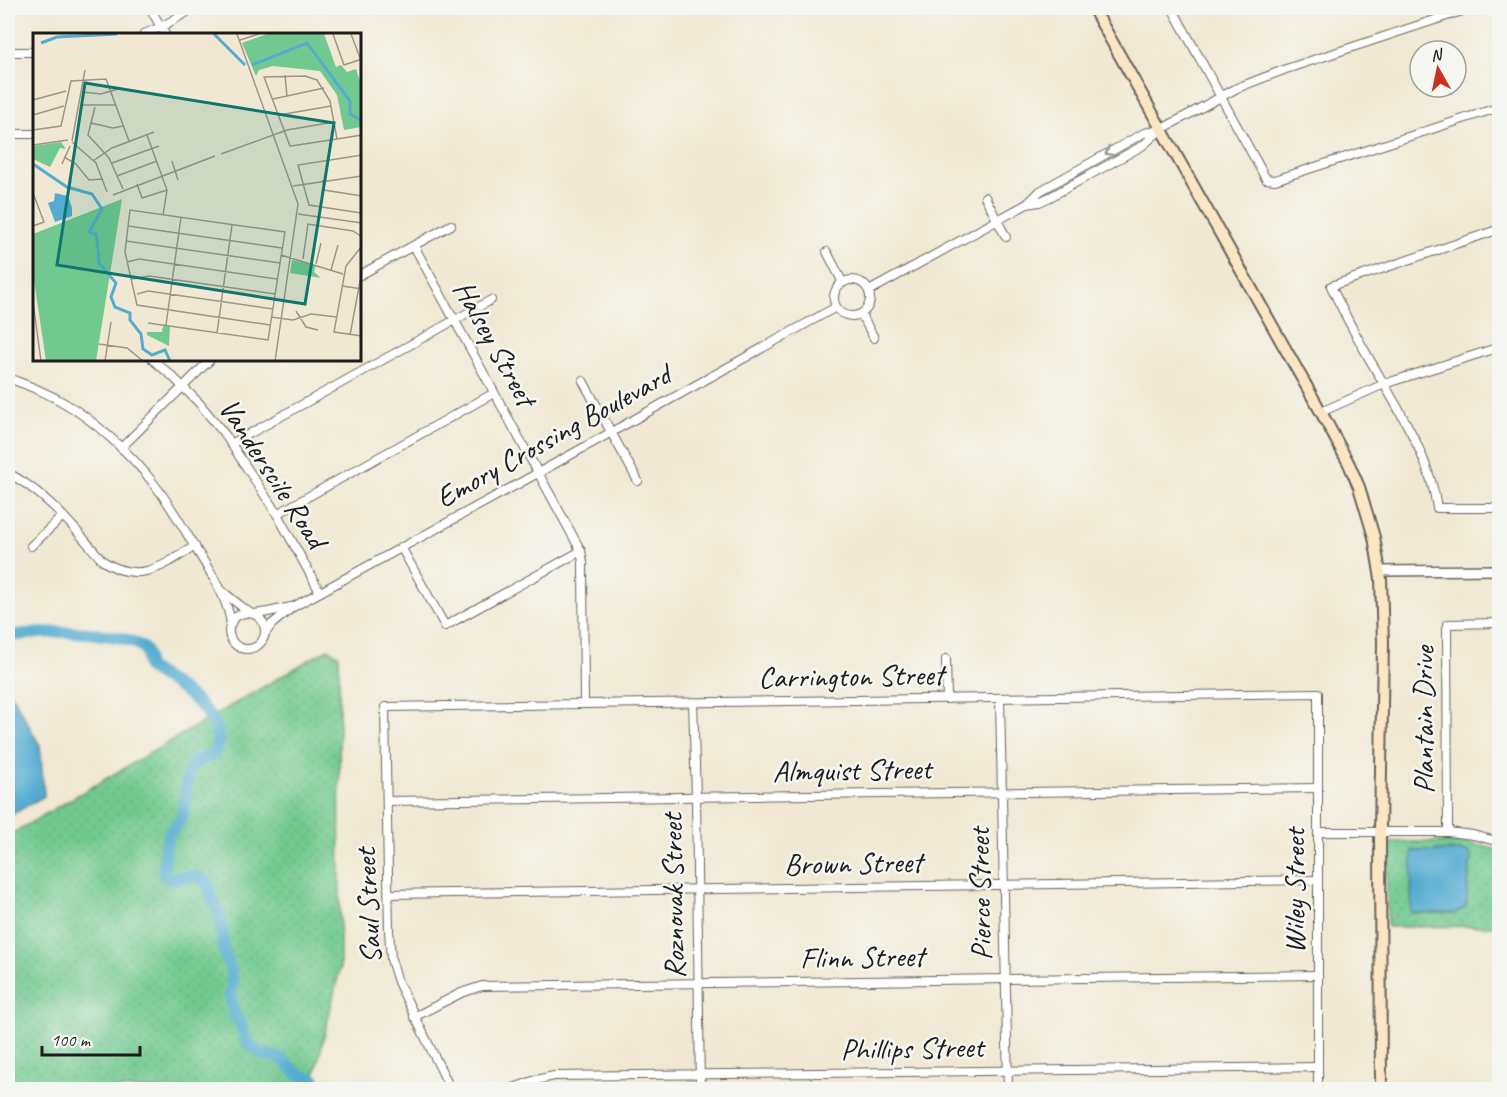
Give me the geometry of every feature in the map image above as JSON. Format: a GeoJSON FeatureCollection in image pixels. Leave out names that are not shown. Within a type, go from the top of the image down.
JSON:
{"type":"FeatureCollection","features":[{"type":"Feature","properties":{"kind":"main road"},"geometry":{"type":"LineString","coordinates":[[1093,8],[1349,464],[1359,487],[1374,537],[1380,571],[1383,643],[1380,832],[1381,1089]]}},
{"type":"Feature","properties":{"kind":"street"},"geometry":{"type":"LineString","coordinates":[[150,8],[163,31],[194,8]]}},
{"type":"Feature","properties":{"kind":"street"},"geometry":{"type":"LineString","coordinates":[[1172,8],[1266,179],[1275,180],[1500,106]]}},
{"type":"Feature","properties":{"kind":"street"},"geometry":{"type":"LineString","coordinates":[[869,291],[1027,204],[1050,197],[1132,152],[1162,129],[1237,88],[1286,69],[1471,8]]}},
{"type":"Feature","properties":{"kind":"street"},"geometry":{"type":"LineString","coordinates":[[8,52],[33,52]]}},
{"type":"Feature","properties":{"kind":"street"},"geometry":{"type":"LineString","coordinates":[[8,134],[33,134]]}},
{"type":"Feature","properties":{"kind":"street"},"geometry":{"type":"LineString","coordinates":[[985,197],[1006,237]]}},
{"type":"Feature","properties":{"kind":"street"},"geometry":{"type":"LineString","coordinates":[[362,274],[451,225]]}},
{"type":"Feature","properties":{"kind":"street"},"geometry":{"type":"LineString","coordinates":[[1500,229],[1331,286],[1405,419],[1436,496],[1437,508],[1500,508]]}},
{"type":"Feature","properties":{"kind":"street","name":"Halsey Street"},"geometry":{"type":"LineString","coordinates":[[414,246],[581,551],[584,704]]}},
{"type":"Feature","properties":{"kind":"street"},"geometry":{"type":"LineString","coordinates":[[827,252],[843,283]]}},
{"type":"Feature","properties":{"kind":"street"},"geometry":{"type":"LineString","coordinates":[[856,280],[866,286],[869,291],[870,303],[861,314],[851,317],[840,312],[836,307],[834,296],[843,283],[856,280]]}},
{"type":"Feature","properties":{"kind":"street"},"geometry":{"type":"LineString","coordinates":[[231,444],[492,300]]}},
{"type":"Feature","properties":{"kind":"street","name":"Emory Crossing Boulevard"},"geometry":{"type":"LineString","coordinates":[[292,607],[836,307]]}},
{"type":"Feature","properties":{"kind":"street"},"geometry":{"type":"LineString","coordinates":[[861,314],[874,338]]}},
{"type":"Feature","properties":{"kind":"street"},"geometry":{"type":"LineString","coordinates":[[1321,412],[1384,384],[1498,347],[1500,361]]}},
{"type":"Feature","properties":{"kind":"street","name":"Vanderscile Road"},"geometry":{"type":"LineString","coordinates":[[155,362],[212,417],[277,514],[320,592]]}},
{"type":"Feature","properties":{"kind":"street"},"geometry":{"type":"LineString","coordinates":[[121,448],[208,362]]}},
{"type":"Feature","properties":{"kind":"street"},"geometry":{"type":"LineString","coordinates":[[8,378],[67,405],[102,430],[136,462],[169,505],[221,590],[231,623]]}},
{"type":"Feature","properties":{"kind":"street"},"geometry":{"type":"LineString","coordinates":[[583,381],[638,481]]}},
{"type":"Feature","properties":{"kind":"street"},"geometry":{"type":"LineString","coordinates":[[277,514],[494,393]]}},
{"type":"Feature","properties":{"kind":"street"},"geometry":{"type":"LineString","coordinates":[[8,473],[46,498],[103,561],[123,570],[141,573],[151,571],[195,546]]}},
{"type":"Feature","properties":{"kind":"street"},"geometry":{"type":"LineString","coordinates":[[31,546],[63,516]]}},
{"type":"Feature","properties":{"kind":"street"},"geometry":{"type":"LineString","coordinates":[[401,547],[445,626],[581,551]]}},
{"type":"Feature","properties":{"kind":"street"},"geometry":{"type":"LineString","coordinates":[[1380,571],[1500,570]]}},
{"type":"Feature","properties":{"kind":"street"},"geometry":{"type":"LineString","coordinates":[[221,590],[263,621],[266,632]]}},
{"type":"Feature","properties":{"kind":"street"},"geometry":{"type":"LineString","coordinates":[[292,607],[272,624],[264,639],[253,649],[238,647],[231,638],[229,631],[231,623],[241,614],[292,607]]}},
{"type":"Feature","properties":{"kind":"street","name":"Plantain Drive"},"geometry":{"type":"LineString","coordinates":[[1448,832],[1447,624],[1500,623]]}},
{"type":"Feature","properties":{"kind":"street"},"geometry":{"type":"LineString","coordinates":[[946,659],[947,699]]}},
{"type":"Feature","properties":{"kind":"street","name":"Carrington Street"},"geometry":{"type":"LineString","coordinates":[[385,707],[1318,693]]}},
{"type":"Feature","properties":{"kind":"street","name":"Wiley Street"},"geometry":{"type":"LineString","coordinates":[[1318,693],[1318,1089]]}},
{"type":"Feature","properties":{"kind":"street","name":"Pierce Street"},"geometry":{"type":"LineString","coordinates":[[1000,698],[1008,1089]]}},
{"type":"Feature","properties":{"kind":"street","name":"Roznovak Street"},"geometry":{"type":"LineString","coordinates":[[693,702],[700,1089]]}},
{"type":"Feature","properties":{"kind":"street","name":"Saul Street"},"geometry":{"type":"LineString","coordinates":[[385,707],[391,959],[398,982],[414,1017],[451,1089]]}},
{"type":"Feature","properties":{"kind":"street","name":"Almquist Street"},"geometry":{"type":"LineString","coordinates":[[387,801],[1318,788]]}},
{"type":"Feature","properties":{"kind":"street"},"geometry":{"type":"LineString","coordinates":[[1318,832],[1448,832],[1500,842]]}},
{"type":"Feature","properties":{"kind":"street","name":"Brown Street"},"geometry":{"type":"LineString","coordinates":[[389,894],[1318,880]]}},
{"type":"Feature","properties":{"kind":"street","name":"Flinn Street"},"geometry":{"type":"LineString","coordinates":[[414,1017],[461,993],[482,986],[1318,975]]}},
{"type":"Feature","properties":{"kind":"street","name":"Phillips Street"},"geometry":{"type":"LineString","coordinates":[[508,1089],[554,1076],[1318,1067]]}},
{"type":"Feature","properties":{"kind":"green space"},"geometry":{"type":"Polygon","coordinates":[[[328,649],[339,656],[340,968],[315,1075],[315,1089],[8,1089],[8,836],[328,649]]]}},
{"type":"Feature","properties":{"kind":"green space"},"geometry":{"type":"Polygon","coordinates":[[[1392,842],[1466,842],[1499,850],[1499,926],[1387,927],[1387,849],[1392,842]]]}},
{"type":"Feature","properties":{"kind":"water"},"geometry":{"type":"Polygon","coordinates":[[[8,688],[40,746],[44,796],[8,817],[8,688]]]}},
{"type":"Feature","properties":{"kind":"water"},"geometry":{"type":"Polygon","coordinates":[[[1412,851],[1469,852],[1471,856],[1466,907],[1456,913],[1411,913],[1412,851]]]}},
{"type":"Feature","properties":{"kind":"waterway"},"geometry":{"type":"LineString","coordinates":[[8,635],[72,632],[107,635],[130,641],[145,650],[148,668],[192,698],[210,718],[216,729],[218,741],[216,749],[212,755],[196,761],[188,774],[182,815],[178,824],[170,832],[166,843],[164,875],[170,879],[194,876],[207,882],[220,916],[224,951],[229,965]]}},
{"type":"Feature","properties":{"kind":"waterway"},"geometry":{"type":"LineString","coordinates":[[231,971],[233,982],[230,995],[234,1014],[242,1026],[245,1039],[261,1053],[282,1059],[296,1073],[315,1080],[321,1090]]}}]}
